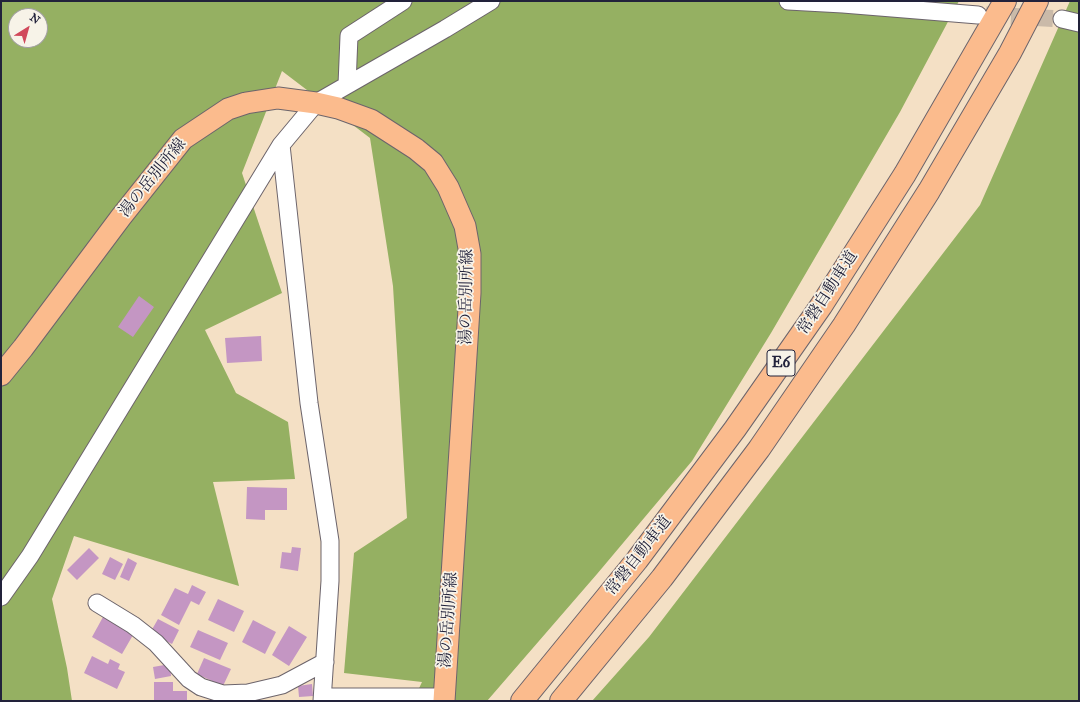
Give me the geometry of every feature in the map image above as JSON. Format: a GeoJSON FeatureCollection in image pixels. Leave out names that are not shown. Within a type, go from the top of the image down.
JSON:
{"type":"FeatureCollection","features":[{"type":"Feature","properties":{"kind":"highway","name":"常磐自動車道"},"geometry":{"type":"LineString","coordinates":[[522,701],[642,554],[735,429],[821,306],[904,174],[1005,1]]}},
{"type":"Feature","properties":{"kind":"highway","name":"常磐自動車道"},"geometry":{"type":"LineString","coordinates":[[560,701],[671,566],[759,449],[844,324],[929,191],[1010,53],[1037,1]]}},
{"type":"Feature","properties":{"kind":"main road","name":"湯の岳別所線"},"geometry":{"type":"LineString","coordinates":[[1,375],[121,217],[183,139],[228,109],[278,98],[316,103],[338,108],[371,120],[416,149],[433,164],[448,188],[465,226],[470,254],[470,293],[444,699]]}},
{"type":"Feature","properties":{"kind":"street"},"geometry":{"type":"LineString","coordinates":[[347,85],[350,36],[403,1]]}},
{"type":"Feature","properties":{"kind":"street"},"geometry":{"type":"LineString","coordinates":[[1,597],[30,556],[281,145],[316,103],[492,1]]}},
{"type":"Feature","properties":{"kind":"street"},"geometry":{"type":"LineString","coordinates":[[788,1],[978,15]]}},
{"type":"Feature","properties":{"kind":"street"},"geometry":{"type":"LineString","coordinates":[[1062,19],[1079,23]]}},
{"type":"Feature","properties":{"kind":"street"},"geometry":{"type":"LineString","coordinates":[[281,145],[309,403],[330,541],[330,581],[323,699],[444,699]]}},
{"type":"Feature","properties":{"kind":"street"},"geometry":{"type":"LineString","coordinates":[[97,603],[133,626],[156,644],[189,679],[201,687],[223,694],[248,693],[282,685],[325,662]]}},
{"type":"Feature","properties":{"kind":"green space"},"geometry":{"type":"Polygon","coordinates":[[[1,1],[959,1],[900,112],[771,333],[692,461],[487,701],[413,701],[422,682],[344,673],[354,553],[407,518],[393,286],[370,138],[282,71],[242,173],[282,293],[205,330],[236,393],[288,422],[295,479],[213,482],[239,586],[74,536],[52,599],[67,668],[72,701],[1,701],[1,1]]]}},
{"type":"Feature","properties":{"kind":"green space"},"geometry":{"type":"Polygon","coordinates":[[[1070,1],[1079,1],[1079,701],[592,701],[649,637],[980,205],[1070,1]]]}},
{"type":"Feature","properties":{"kind":"building"},"geometry":{"type":"Polygon","coordinates":[[[139,296],[154,307],[133,337],[118,327],[139,296]]]}},
{"type":"Feature","properties":{"kind":"building"},"geometry":{"type":"Polygon","coordinates":[[[261,336],[262,361],[227,363],[225,338],[261,336]]]}},
{"type":"Feature","properties":{"kind":"building"},"geometry":{"type":"Polygon","coordinates":[[[247,487],[287,488],[287,510],[265,510],[265,520],[246,519],[247,487]]]}},
{"type":"Feature","properties":{"kind":"building"},"geometry":{"type":"Polygon","coordinates":[[[292,547],[301,548],[298,571],[280,568],[282,552],[291,553],[292,547]]]}},
{"type":"Feature","properties":{"kind":"building"},"geometry":{"type":"Polygon","coordinates":[[[89,548],[99,558],[77,580],[67,570],[89,548]]]}},
{"type":"Feature","properties":{"kind":"building"},"geometry":{"type":"Polygon","coordinates":[[[110,557],[123,564],[115,580],[102,574],[110,557]]]}},
{"type":"Feature","properties":{"kind":"building"},"geometry":{"type":"Polygon","coordinates":[[[128,558],[137,563],[129,581],[120,577],[128,558]]]}},
{"type":"Feature","properties":{"kind":"building"},"geometry":{"type":"Polygon","coordinates":[[[192,585],[206,592],[199,605],[191,601],[179,625],[161,615],[175,588],[188,594],[192,585]]]}},
{"type":"Feature","properties":{"kind":"building"},"geometry":{"type":"Polygon","coordinates":[[[218,599],[244,611],[234,632],[208,620],[218,599]]]}},
{"type":"Feature","properties":{"kind":"building"},"geometry":{"type":"Polygon","coordinates":[[[103,617],[133,635],[122,654],[92,637],[103,617]]]}},
{"type":"Feature","properties":{"kind":"building"},"geometry":{"type":"Polygon","coordinates":[[[158,619],[179,630],[172,644],[150,633],[158,619]]]}},
{"type":"Feature","properties":{"kind":"building"},"geometry":{"type":"Polygon","coordinates":[[[253,620],[276,632],[265,654],[242,642],[253,620]]]}},
{"type":"Feature","properties":{"kind":"building"},"geometry":{"type":"Polygon","coordinates":[[[289,626],[307,637],[289,666],[272,655],[289,626]]]}},
{"type":"Feature","properties":{"kind":"building"},"geometry":{"type":"Polygon","coordinates":[[[198,630],[228,643],[220,660],[190,647],[198,630]]]}},
{"type":"Feature","properties":{"kind":"building"},"geometry":{"type":"Polygon","coordinates":[[[92,656],[108,664],[110,659],[120,664],[118,669],[125,672],[117,689],[84,673],[92,656]]]}},
{"type":"Feature","properties":{"kind":"building"},"geometry":{"type":"Polygon","coordinates":[[[204,658],[231,669],[223,686],[197,674],[204,658]]]}},
{"type":"Feature","properties":{"kind":"building"},"geometry":{"type":"Polygon","coordinates":[[[170,664],[171,676],[155,679],[153,667],[170,664]]]}},
{"type":"Feature","properties":{"kind":"building"},"geometry":{"type":"Polygon","coordinates":[[[154,682],[173,682],[173,691],[187,691],[187,701],[154,701],[154,682]]]}},
{"type":"Feature","properties":{"kind":"building"},"geometry":{"type":"Polygon","coordinates":[[[312,684],[313,696],[299,697],[298,686],[312,684]]]}},
{"type":"Feature","properties":{"kind":"tunnel"},"geometry":{"type":"LineString","coordinates":[[986,15],[1062,19]]}}]}
